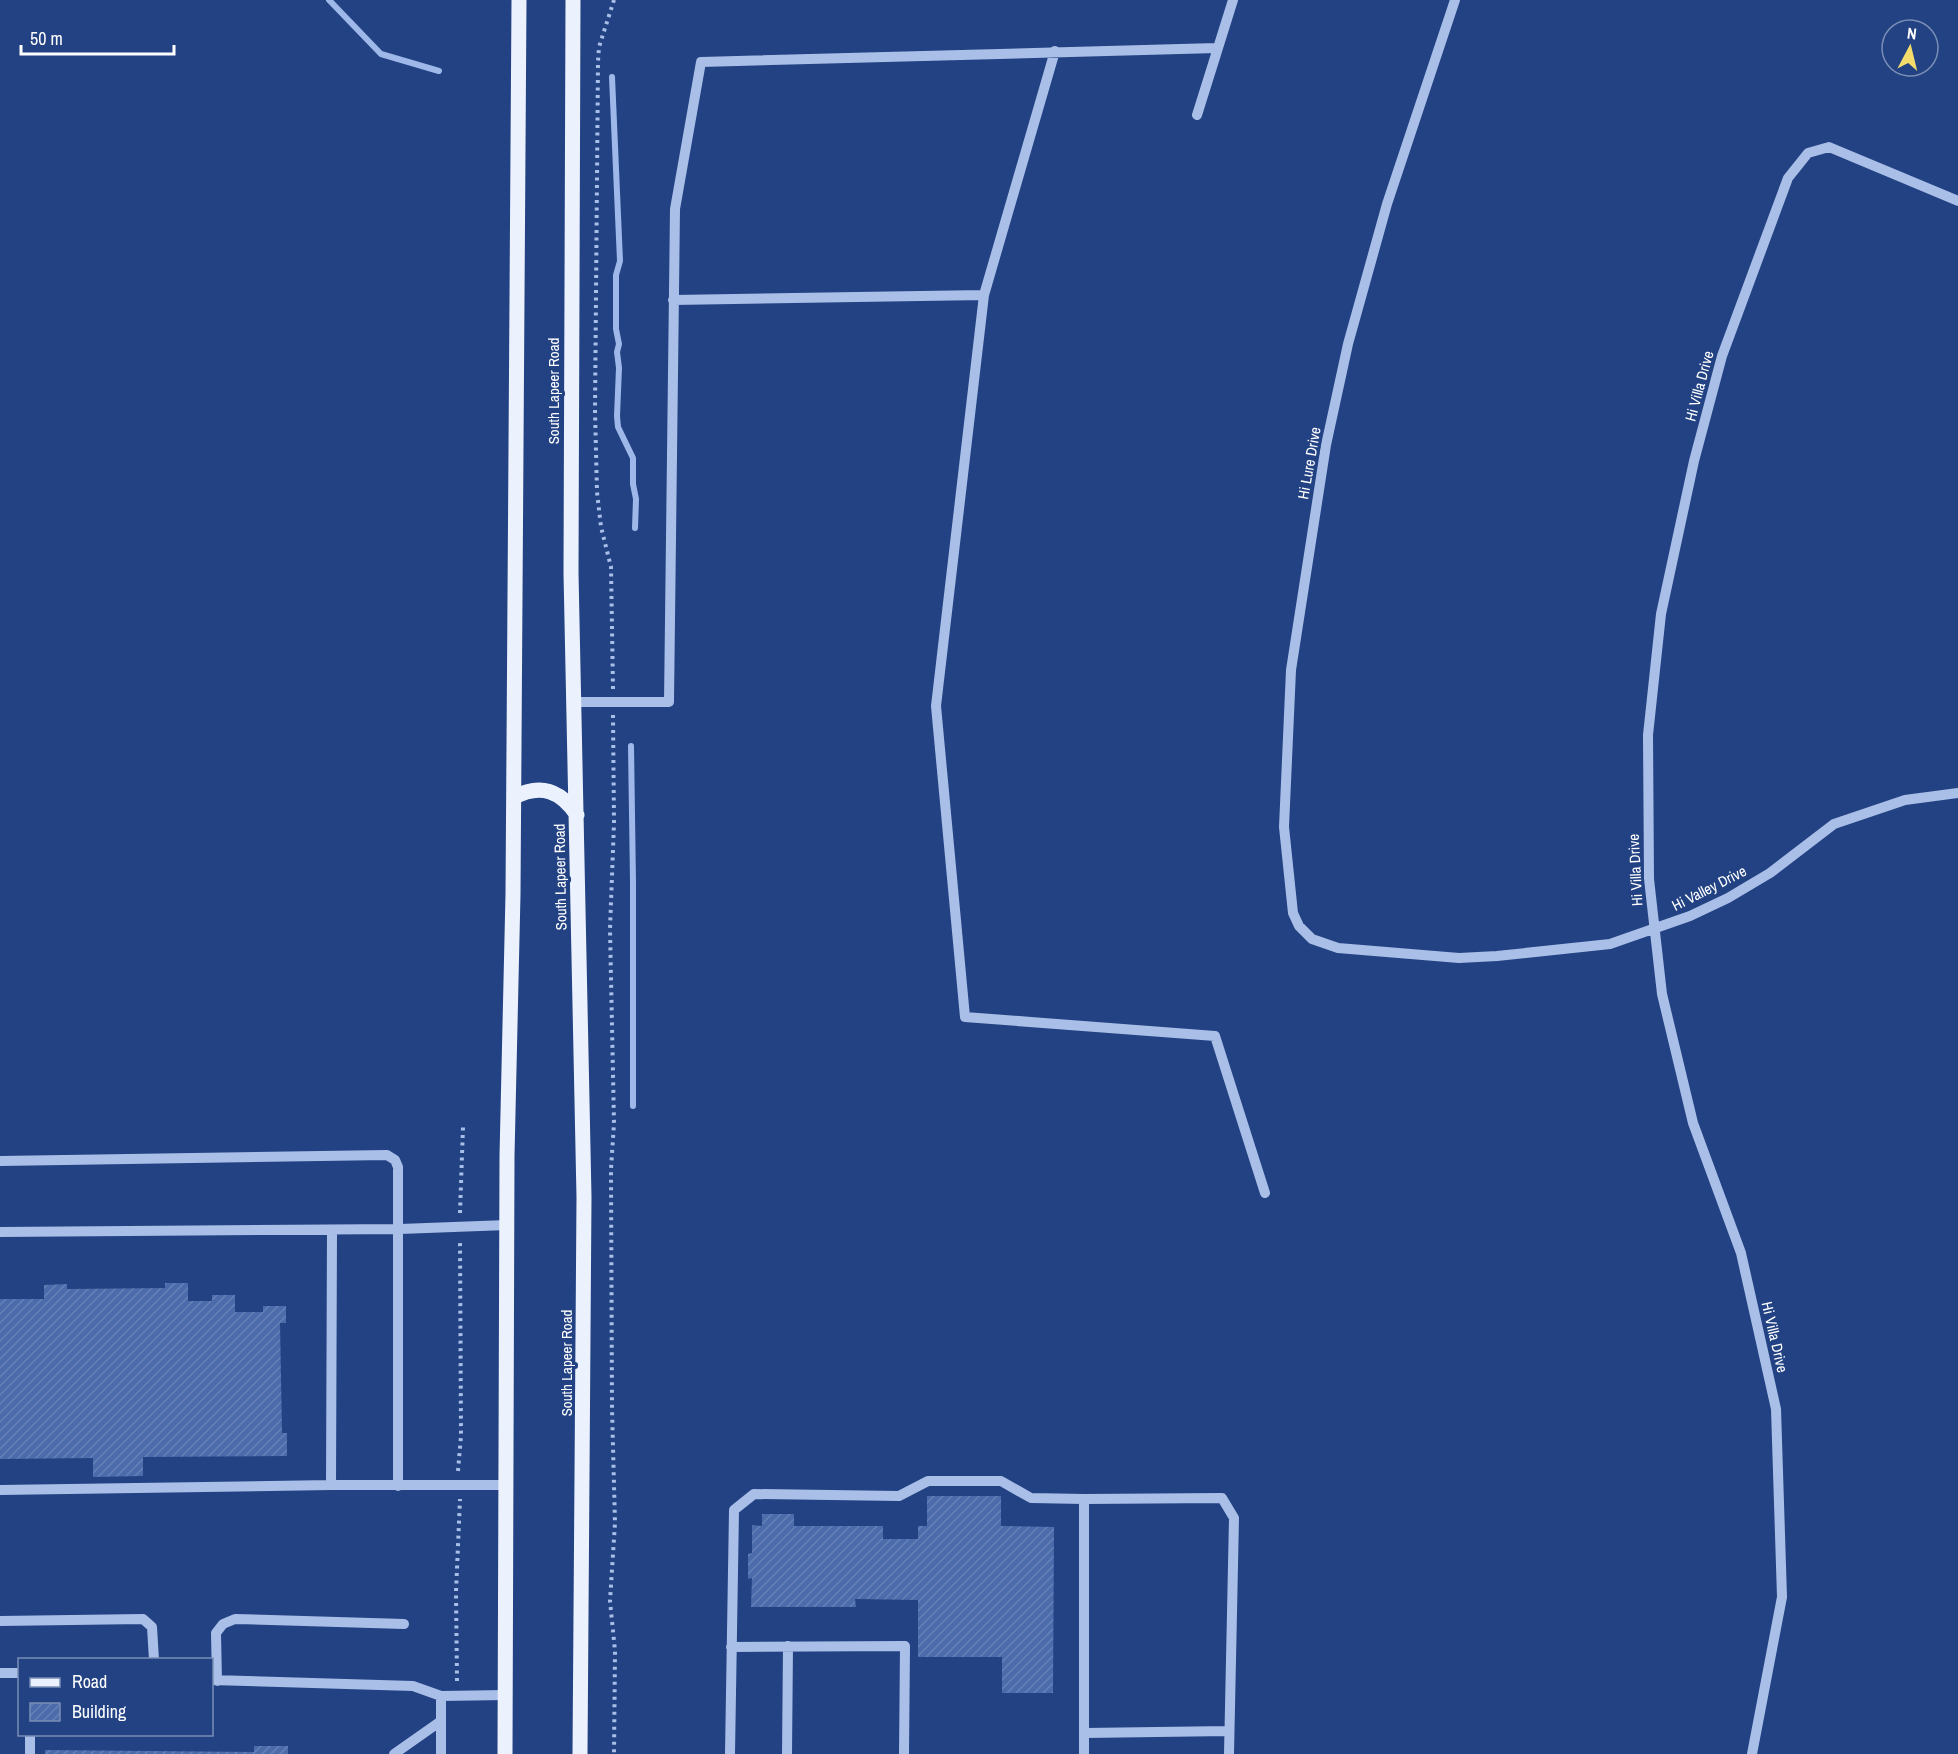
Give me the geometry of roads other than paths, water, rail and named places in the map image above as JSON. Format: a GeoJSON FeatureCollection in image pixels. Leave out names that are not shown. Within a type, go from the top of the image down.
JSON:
{"type":"FeatureCollection","features":[{"type":"Feature","properties":{"kind":"main road"},"geometry":{"type":"LineString","coordinates":[[505,1754],[507,1225],[514,797],[519,0]]}},
{"type":"Feature","properties":{"kind":"main road","name":"South Lapeer Road"},"geometry":{"type":"LineString","coordinates":[[573,0],[571,573],[584,1197],[580,1754]]}},
{"type":"Feature","properties":{"kind":"main road"},"geometry":{"type":"LineString","coordinates":[[514,797],[523,792],[535,790],[549,792],[561,796],[577,815]]}},
{"type":"Feature","properties":{"kind":"street"},"geometry":{"type":"LineString","coordinates":[[1197,115],[1233,0]]}},
{"type":"Feature","properties":{"kind":"street","name":"Hi Lure Drive"},"geometry":{"type":"LineString","coordinates":[[1312,939],[1299,926],[1293,913],[1284,827],[1291,670],[1326,445],[1348,344],[1388,204],[1455,0]]}},
{"type":"Feature","properties":{"kind":"street"},"geometry":{"type":"LineString","coordinates":[[574,702],[669,702],[675,209],[701,62],[1217,48]]}},
{"type":"Feature","properties":{"kind":"street"},"geometry":{"type":"LineString","coordinates":[[1055,51],[984,295],[936,706],[965,1017],[1215,1036],[1265,1193]]}},
{"type":"Feature","properties":{"kind":"street","name":"Hi Villa Drive"},"geometry":{"type":"LineString","coordinates":[[1752,1754],[1782,1597],[1776,1409],[1741,1253],[1693,1123],[1662,994],[1648,879],[1648,735],[1661,614],[1694,461],[1722,356],[1788,178],[1808,153],[1829,147],[1958,201]]}},
{"type":"Feature","properties":{"kind":"street"},"geometry":{"type":"LineString","coordinates":[[673,300],[984,295]]}},
{"type":"Feature","properties":{"kind":"street","name":"Hi Valley Drive"},"geometry":{"type":"LineString","coordinates":[[1312,939],[1338,948],[1459,958],[1507,956],[1610,944],[1690,916],[1728,898],[1770,873],[1834,824],[1905,800],[1958,793]]}},
{"type":"Feature","properties":{"kind":"street"},"geometry":{"type":"LineString","coordinates":[[0,1161],[387,1155],[395,1160],[398,1167],[400,1229],[398,1486]]}},
{"type":"Feature","properties":{"kind":"street"},"geometry":{"type":"LineString","coordinates":[[0,1232],[332,1230],[507,1225]]}},
{"type":"Feature","properties":{"kind":"street"},"geometry":{"type":"LineString","coordinates":[[331,1485],[332,1230]]}},
{"type":"Feature","properties":{"kind":"street"},"geometry":{"type":"LineString","coordinates":[[730,1754],[734,1510],[754,1494],[899,1496],[928,1481],[1001,1481],[1031,1498],[1222,1498],[1234,1518],[1229,1754]]}},
{"type":"Feature","properties":{"kind":"street"},"geometry":{"type":"LineString","coordinates":[[0,1490],[506,1485]]}},
{"type":"Feature","properties":{"kind":"street"},"geometry":{"type":"LineString","coordinates":[[1084,1499],[1084,1754]]}},
{"type":"Feature","properties":{"kind":"street"},"geometry":{"type":"LineString","coordinates":[[0,1621],[143,1619],[152,1627],[154,1658]]}},
{"type":"Feature","properties":{"kind":"street"},"geometry":{"type":"LineString","coordinates":[[404,1623],[235,1619],[223,1624],[216,1633],[214,1680],[413,1686],[441,1696],[506,1695]]}},
{"type":"Feature","properties":{"kind":"street"},"geometry":{"type":"LineString","coordinates":[[787,1754],[788,1646]]}},
{"type":"Feature","properties":{"kind":"street"},"geometry":{"type":"LineString","coordinates":[[731,1647],[905,1646],[904,1754]]}},
{"type":"Feature","properties":{"kind":"street"},"geometry":{"type":"LineString","coordinates":[[0,1673],[18,1673]]}},
{"type":"Feature","properties":{"kind":"street"},"geometry":{"type":"LineString","coordinates":[[441,1696],[441,1754]]}},
{"type":"Feature","properties":{"kind":"street"},"geometry":{"type":"LineString","coordinates":[[394,1754],[441,1721]]}},
{"type":"Feature","properties":{"kind":"street"},"geometry":{"type":"LineString","coordinates":[[1085,1733],[1229,1731]]}},
{"type":"Feature","properties":{"kind":"street"},"geometry":{"type":"LineString","coordinates":[[30,1736],[30,1754]]}},
{"type":"Feature","properties":{"kind":"waterway"},"geometry":{"type":"LineString","coordinates":[[329,0],[381,54],[439,71]]}},
{"type":"Feature","properties":{"kind":"waterway"},"geometry":{"type":"LineString","coordinates":[[612,77],[620,261],[616,275],[616,329],[619,344],[617,416],[618,427],[633,458],[633,484],[636,499],[635,528]]}},
{"type":"Feature","properties":{"kind":"waterway"},"geometry":{"type":"LineString","coordinates":[[631,746],[633,1106]]}}]}
